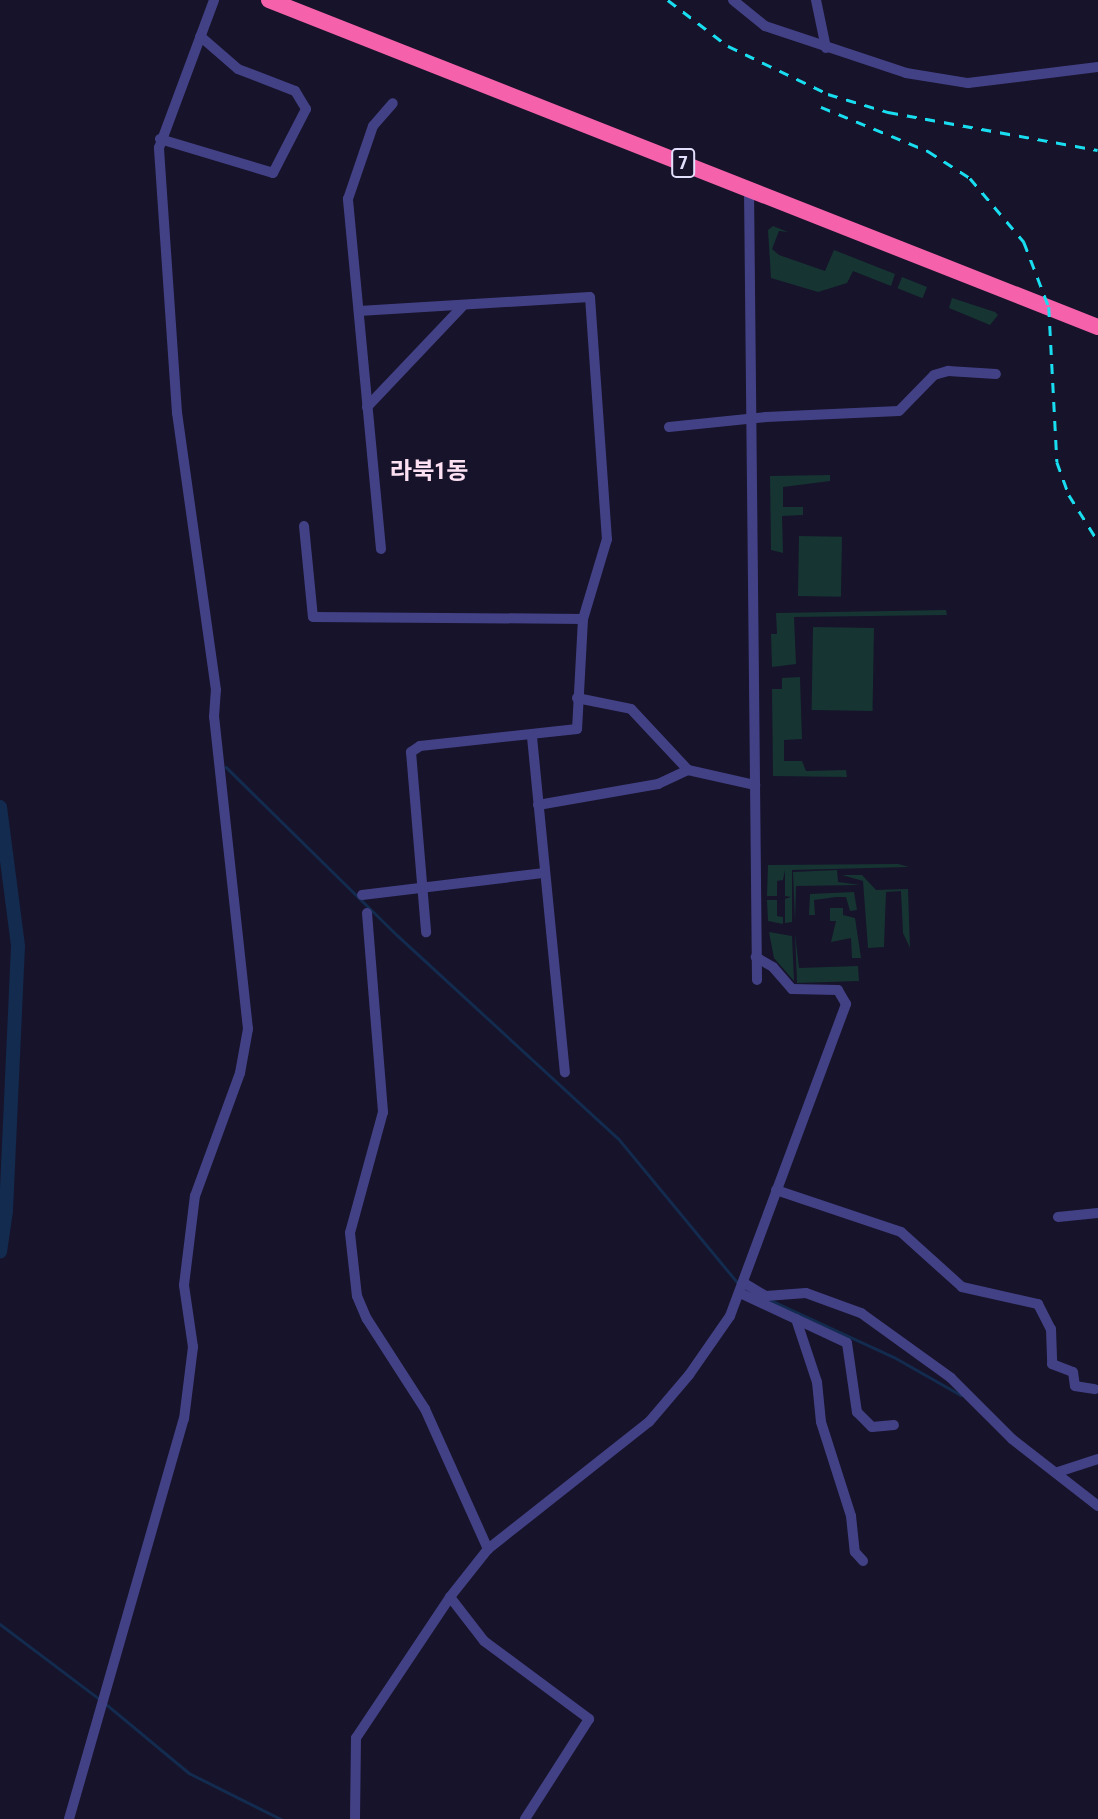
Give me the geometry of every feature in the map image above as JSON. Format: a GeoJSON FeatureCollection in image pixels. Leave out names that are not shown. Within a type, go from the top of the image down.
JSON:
{"type":"FeatureCollection","features":[{"type":"Feature","properties":{"kind":"highway","name":"7"},"geometry":{"type":"LineString","coordinates":[[269,0],[1098,327]]}},
{"type":"Feature","properties":{"kind":"street"},"geometry":{"type":"LineString","coordinates":[[69,1819],[184,1419],[193,1347],[184,1285],[195,1196],[240,1073],[248,1029],[214,717],[216,690],[177,413],[160,139],[214,0]]}},
{"type":"Feature","properties":{"kind":"street"},"geometry":{"type":"LineString","coordinates":[[733,0],[765,26],[906,73],[968,83],[1098,67]]}},
{"type":"Feature","properties":{"kind":"street"},"geometry":{"type":"LineString","coordinates":[[816,0],[826,48]]}},
{"type":"Feature","properties":{"kind":"street"},"geometry":{"type":"LineString","coordinates":[[160,139],[273,173],[306,108],[295,91],[238,69],[200,36]]}},
{"type":"Feature","properties":{"kind":"street"},"geometry":{"type":"LineString","coordinates":[[381,549],[349,189],[373,126],[393,103]]}},
{"type":"Feature","properties":{"kind":"street"},"geometry":{"type":"LineString","coordinates":[[749,189],[757,980]]}},
{"type":"Feature","properties":{"kind":"street"},"geometry":{"type":"LineString","coordinates":[[359,311],[462,307],[590,297],[607,539],[583,619],[577,729],[532,737],[420,746],[411,752],[426,932]]}},
{"type":"Feature","properties":{"kind":"street"},"geometry":{"type":"LineString","coordinates":[[367,407],[462,307]]}},
{"type":"Feature","properties":{"kind":"street"},"geometry":{"type":"LineString","coordinates":[[669,427],[752,418],[899,411],[934,375],[948,371],[996,374]]}},
{"type":"Feature","properties":{"kind":"street"},"geometry":{"type":"LineString","coordinates":[[304,526],[313,617],[583,619]]}},
{"type":"Feature","properties":{"kind":"street"},"geometry":{"type":"LineString","coordinates":[[577,698],[631,709],[688,770],[755,785]]}},
{"type":"Feature","properties":{"kind":"street"},"geometry":{"type":"LineString","coordinates":[[532,737],[565,1072]]}},
{"type":"Feature","properties":{"kind":"street"},"geometry":{"type":"LineString","coordinates":[[538,805],[658,783],[688,770]]}},
{"type":"Feature","properties":{"kind":"street"},"geometry":{"type":"LineString","coordinates":[[362,895],[545,873]]}},
{"type":"Feature","properties":{"kind":"street"},"geometry":{"type":"LineString","coordinates":[[367,913],[383,1112],[350,1233],[357,1296],[367,1319],[425,1409],[488,1549]]}},
{"type":"Feature","properties":{"kind":"street"},"geometry":{"type":"LineString","coordinates":[[355,1819],[356,1738],[450,1597],[488,1549],[649,1422],[720,1333],[742,1288],[846,1004],[838,990],[792,989],[773,967],[756,957]]}},
{"type":"Feature","properties":{"kind":"street"},"geometry":{"type":"LineString","coordinates":[[776,1190],[901,1232],[962,1287],[1038,1304],[1051,1329],[1052,1364],[1073,1372],[1075,1386],[1095,1389]]}},
{"type":"Feature","properties":{"kind":"street"},"geometry":{"type":"LineString","coordinates":[[1058,1217],[1098,1213]]}},
{"type":"Feature","properties":{"kind":"street"},"geometry":{"type":"LineString","coordinates":[[742,1288],[796,1320],[847,1343],[857,1412],[872,1427],[894,1425]]}},
{"type":"Feature","properties":{"kind":"street"},"geometry":{"type":"LineString","coordinates":[[742,1288],[766,1296],[806,1293],[861,1313],[951,1378],[1012,1439],[1058,1472],[1098,1506]]}},
{"type":"Feature","properties":{"kind":"street"},"geometry":{"type":"LineString","coordinates":[[796,1320],[817,1382],[821,1422],[851,1516],[855,1552],[863,1561]]}},
{"type":"Feature","properties":{"kind":"street"},"geometry":{"type":"LineString","coordinates":[[1058,1472],[1098,1459]]}},
{"type":"Feature","properties":{"kind":"street"},"geometry":{"type":"LineString","coordinates":[[450,1597],[484,1641],[589,1719],[525,1819]]}},
{"type":"Feature","properties":{"kind":"green space"},"geometry":{"type":"Polygon","coordinates":[[[773,226],[788,232],[779,231],[772,249],[779,255],[825,271],[834,250],[895,274],[891,286],[853,271],[847,283],[818,292],[771,278],[768,230],[773,226]]]}},
{"type":"Feature","properties":{"kind":"green space"},"geometry":{"type":"Polygon","coordinates":[[[902,277],[927,287],[923,298],[898,288],[902,277]]]}},
{"type":"Feature","properties":{"kind":"green space"},"geometry":{"type":"Polygon","coordinates":[[[952,298],[998,315],[990,325],[949,308],[952,298]]]}},
{"type":"Feature","properties":{"kind":"green space"},"geometry":{"type":"Polygon","coordinates":[[[830,475],[830,481],[783,487],[783,507],[803,507],[803,515],[782,516],[783,553],[771,550],[770,476],[830,475]]]}},
{"type":"Feature","properties":{"kind":"green space"},"geometry":{"type":"Polygon","coordinates":[[[799,536],[842,537],[841,597],[798,596],[799,536]]]}},
{"type":"Feature","properties":{"kind":"green space"},"geometry":{"type":"Polygon","coordinates":[[[946,610],[947,615],[794,617],[796,664],[772,667],[771,634],[777,634],[776,613],[946,610]]]}},
{"type":"Feature","properties":{"kind":"green space"},"geometry":{"type":"Polygon","coordinates":[[[813,627],[874,628],[873,711],[812,710],[813,627]]]}},
{"type":"Feature","properties":{"kind":"green space"},"geometry":{"type":"Polygon","coordinates":[[[800,677],[802,739],[784,740],[784,761],[802,761],[806,771],[846,770],[847,777],[773,776],[772,689],[782,689],[782,678],[800,677]]]}},
{"type":"Feature","properties":{"kind":"green space"},"geometry":{"type":"Polygon","coordinates":[[[898,864],[909,867],[792,870],[792,922],[785,923],[785,899],[791,897],[785,896],[785,870],[783,880],[777,881],[777,896],[767,896],[768,865],[898,864]]]}},
{"type":"Feature","properties":{"kind":"green space"},"geometry":{"type":"Polygon","coordinates":[[[837,870],[838,882],[860,885],[796,886],[795,922],[793,872],[837,870]]]}},
{"type":"Feature","properties":{"kind":"green space"},"geometry":{"type":"Polygon","coordinates":[[[842,875],[862,875],[876,890],[908,889],[910,948],[903,933],[901,891],[886,892],[884,947],[868,948],[863,881],[842,875]]]}},
{"type":"Feature","properties":{"kind":"green space"},"geometry":{"type":"Polygon","coordinates":[[[854,892],[857,910],[850,911],[846,897],[836,897],[814,900],[815,915],[809,915],[810,894],[854,892]]]}},
{"type":"Feature","properties":{"kind":"green space"},"geometry":{"type":"Polygon","coordinates":[[[767,900],[777,900],[777,916],[783,917],[783,924],[768,921],[767,900]]]}},
{"type":"Feature","properties":{"kind":"green space"},"geometry":{"type":"Polygon","coordinates":[[[830,908],[843,908],[843,915],[855,918],[861,958],[852,958],[851,938],[831,942],[836,921],[830,921],[830,908]]]}},
{"type":"Feature","properties":{"kind":"green space"},"geometry":{"type":"Polygon","coordinates":[[[769,932],[792,936],[794,981],[774,958],[769,932]]]}},
{"type":"Feature","properties":{"kind":"green space"},"geometry":{"type":"Polygon","coordinates":[[[795,933],[799,968],[858,966],[859,981],[797,983],[795,933]]]}},
{"type":"Feature","properties":{"kind":"waterway"},"geometry":{"type":"LineString","coordinates":[[226,767],[397,935],[618,1138],[738,1283]]}},
{"type":"Feature","properties":{"kind":"waterway"},"geometry":{"type":"LineString","coordinates":[[0,807],[18,946],[6,1211],[0,1252]]}},
{"type":"Feature","properties":{"kind":"waterway"},"geometry":{"type":"LineString","coordinates":[[770,1300],[894,1357],[961,1395]]}},
{"type":"Feature","properties":{"kind":"waterway"},"geometry":{"type":"LineString","coordinates":[[0,1624],[101,1700]]}},
{"type":"Feature","properties":{"kind":"waterway"},"geometry":{"type":"LineString","coordinates":[[106,1704],[189,1773],[281,1819]]}},
{"type":"Feature","properties":{"kind":"railway"},"geometry":{"type":"LineString","coordinates":[[668,0],[728,46],[828,94],[888,112],[1098,150]]}},
{"type":"Feature","properties":{"kind":"railway"},"geometry":{"type":"LineString","coordinates":[[821,107],[928,151],[970,178],[1024,242],[1049,307],[1057,462],[1069,495],[1098,541]]}},
{"type":"Feature","properties":{"kind":"district","name":"라북1동"},"geometry":{"type":"Point","coordinates":[429,472]}}]}
